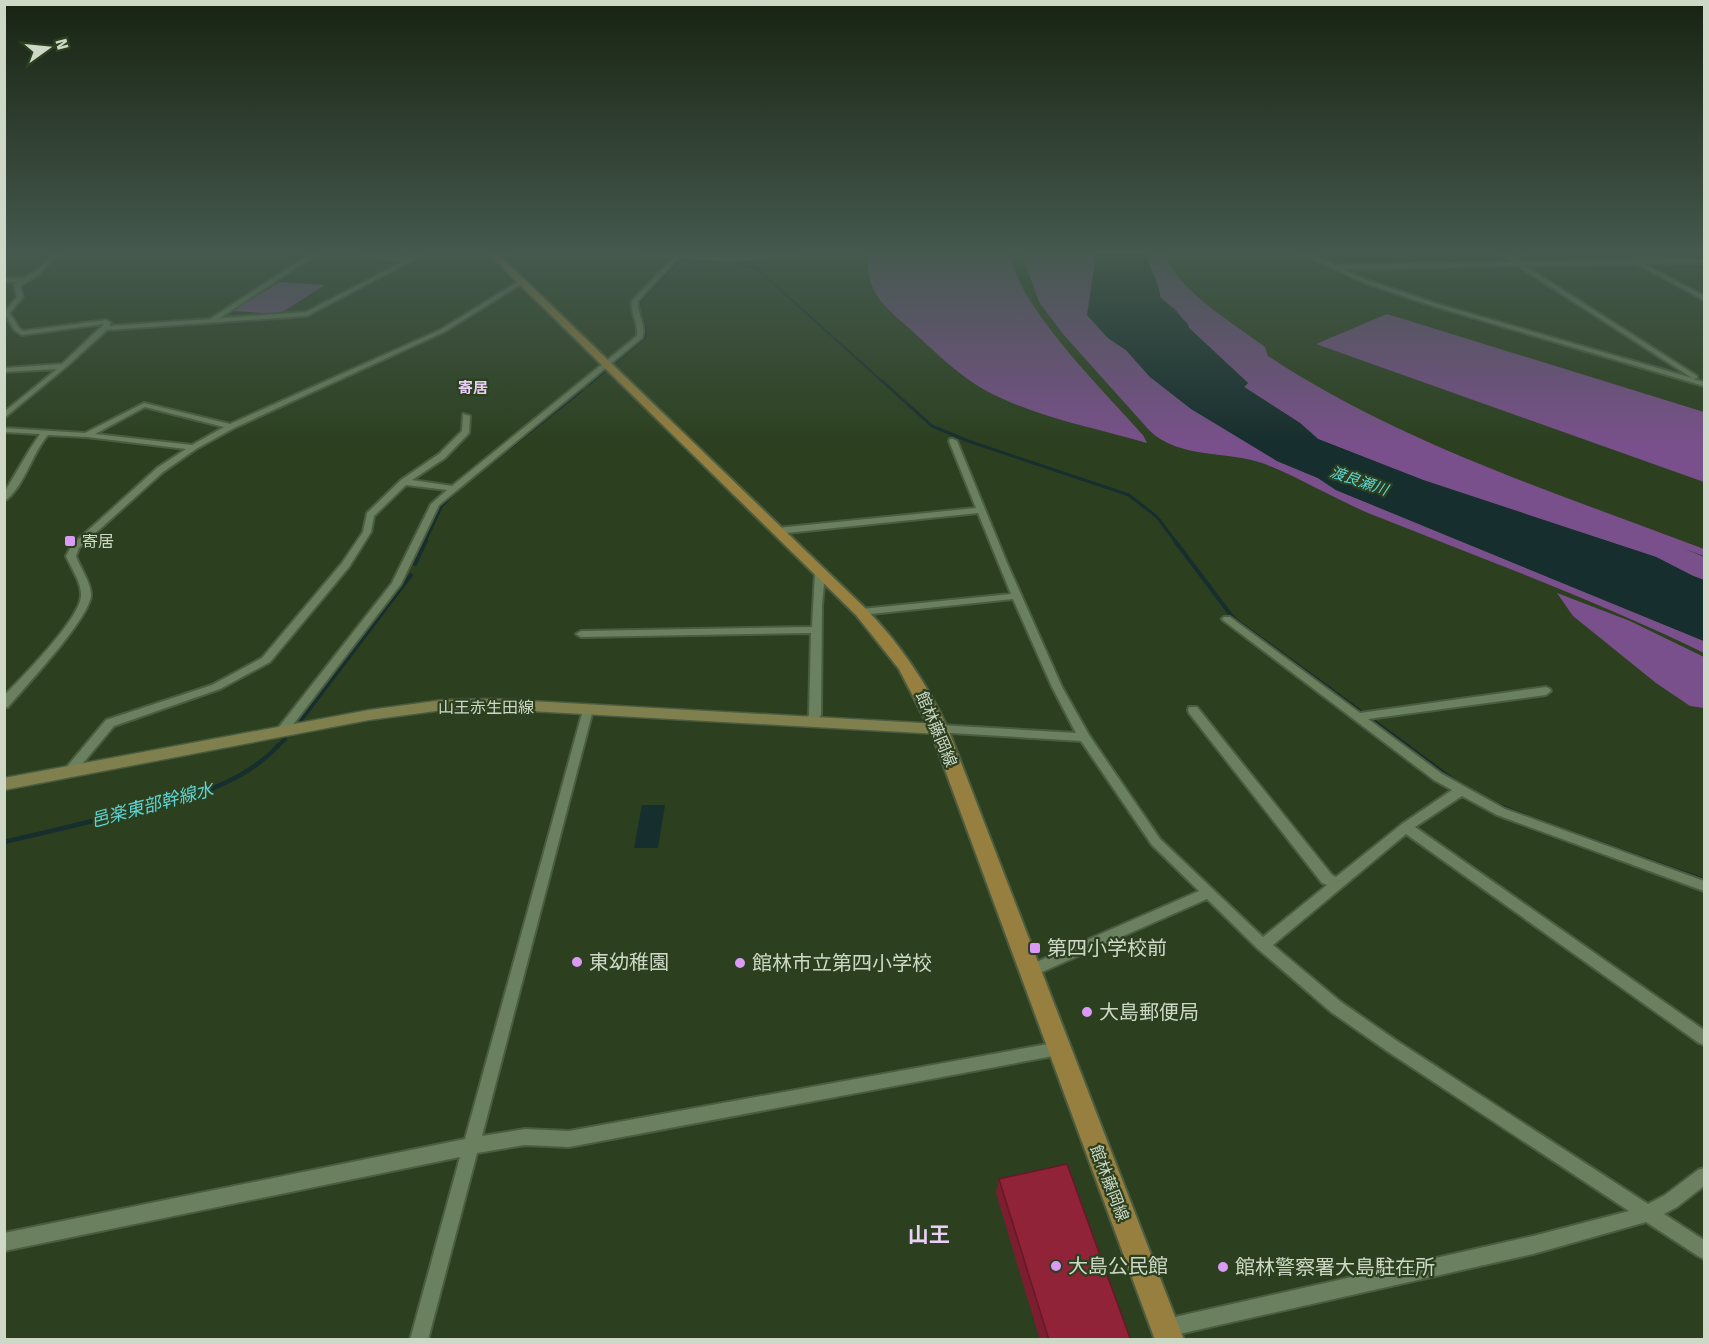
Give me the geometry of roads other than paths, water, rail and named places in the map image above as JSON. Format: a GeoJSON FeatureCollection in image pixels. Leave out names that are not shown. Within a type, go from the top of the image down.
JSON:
{"type":"FeatureCollection","features":[{"type":"Feature","properties":{"kind":"main road","name":"館林藤岡線"},"geometry":{"type":"LineString","coordinates":[[558,318],[861,612],[903,659],[916,680],[939,729],[1168,1334]]}},
{"type":"Feature","properties":{"kind":"main road","name":"山王赤生田線"},"geometry":{"type":"LineString","coordinates":[[4,784],[281,732],[443,705],[484,704],[939,729]]}},
{"type":"Feature","properties":{"kind":"street"},"geometry":{"type":"LineString","coordinates":[[4,416],[64,366],[108,323],[22,333],[11,318]]}},
{"type":"Feature","properties":{"kind":"street"},"geometry":{"type":"LineString","coordinates":[[211,321],[216,318]]}},
{"type":"Feature","properties":{"kind":"street"},"geometry":{"type":"LineString","coordinates":[[105,328],[256,318]]}},
{"type":"Feature","properties":{"kind":"street"},"geometry":{"type":"LineString","coordinates":[[4,704],[75,619],[85,602],[87,594],[71,556],[75,547],[160,470],[193,447],[231,426],[442,332],[465,318]]}},
{"type":"Feature","properties":{"kind":"street"},"geometry":{"type":"LineString","coordinates":[[281,732],[396,584],[431,511],[452,488],[640,337],[641,326],[637,318]]}},
{"type":"Feature","properties":{"kind":"street"},"geometry":{"type":"LineString","coordinates":[[1479,318],[1703,383]]}},
{"type":"Feature","properties":{"kind":"street"},"geometry":{"type":"LineString","coordinates":[[1602,318],[1703,383]]}},
{"type":"Feature","properties":{"kind":"street"},"geometry":{"type":"LineString","coordinates":[[4,370],[64,366]]}},
{"type":"Feature","properties":{"kind":"street"},"geometry":{"type":"LineString","coordinates":[[87,435],[144,405],[231,426]]}},
{"type":"Feature","properties":{"kind":"street"},"geometry":{"type":"LineString","coordinates":[[69,772],[110,723],[216,687],[266,660],[346,565],[367,532],[370,515],[404,482],[442,456],[466,431],[466,416]]}},
{"type":"Feature","properties":{"kind":"street"},"geometry":{"type":"LineString","coordinates":[[4,430],[87,435],[193,447]]}},
{"type":"Feature","properties":{"kind":"street"},"geometry":{"type":"LineString","coordinates":[[4,499],[11,492],[31,448],[46,432]]}},
{"type":"Feature","properties":{"kind":"street"},"geometry":{"type":"LineString","coordinates":[[953,441],[1057,687],[1084,737],[1156,842],[1263,945],[1336,1007],[1704,1250]]}},
{"type":"Feature","properties":{"kind":"street"},"geometry":{"type":"LineString","coordinates":[[404,482],[452,488]]}},
{"type":"Feature","properties":{"kind":"street"},"geometry":{"type":"LineString","coordinates":[[777,531],[982,510]]}},
{"type":"Feature","properties":{"kind":"street"},"geometry":{"type":"LineString","coordinates":[[810,722],[815,715],[820,573]]}},
{"type":"Feature","properties":{"kind":"street"},"geometry":{"type":"LineString","coordinates":[[861,612],[1017,596]]}},
{"type":"Feature","properties":{"kind":"street"},"geometry":{"type":"LineString","coordinates":[[1227,619],[1460,791],[1501,812],[1704,886]]}},
{"type":"Feature","properties":{"kind":"street"},"geometry":{"type":"LineString","coordinates":[[581,634],[817,630]]}},
{"type":"Feature","properties":{"kind":"street"},"geometry":{"type":"LineString","coordinates":[[1357,717],[1546,691]]}},
{"type":"Feature","properties":{"kind":"street"},"geometry":{"type":"LineString","coordinates":[[1193,710],[1327,879],[1336,883]]}},
{"type":"Feature","properties":{"kind":"street"},"geometry":{"type":"LineString","coordinates":[[419,1340],[588,711]]}},
{"type":"Feature","properties":{"kind":"street"},"geometry":{"type":"LineString","coordinates":[[939,729],[1084,737]]}},
{"type":"Feature","properties":{"kind":"street"},"geometry":{"type":"LineString","coordinates":[[1263,945],[1406,827],[1460,791]]}},
{"type":"Feature","properties":{"kind":"street"},"geometry":{"type":"LineString","coordinates":[[1406,827],[1704,1038]]}},
{"type":"Feature","properties":{"kind":"street"},"geometry":{"type":"LineString","coordinates":[[1030,971],[1208,892]]}},
{"type":"Feature","properties":{"kind":"street"},"geometry":{"type":"LineString","coordinates":[[4,1242],[472,1146],[525,1137],[568,1140],[1059,1049]]}},
{"type":"Feature","properties":{"kind":"street"},"geometry":{"type":"LineString","coordinates":[[1168,1334],[1533,1245],[1648,1213],[1671,1201],[1704,1176]]}},
{"type":"Feature","properties":{"kind":"water","name":"渡良瀬川"},"geometry":{"type":"Polygon","coordinates":[[[1089,318],[1181,318],[1189,328],[1248,383],[1244,387],[1300,423],[1318,439],[1423,480],[1656,557],[1704,580],[1704,641],[1336,490],[1318,478],[1277,461],[1191,409],[1150,377],[1126,350],[1108,338],[1089,318]]]}},
{"type":"Feature","properties":{"kind":"water"},"geometry":{"type":"Polygon","coordinates":[[[642,805],[665,805],[658,848],[634,848],[642,805]]]}},
{"type":"Feature","properties":{"kind":"waterway"},"geometry":{"type":"LineString","coordinates":[[642,318],[644,323]]}},
{"type":"Feature","properties":{"kind":"waterway"},"geometry":{"type":"LineString","coordinates":[[811,318],[883,382]]}},
{"type":"Feature","properties":{"kind":"waterway","name":"邑楽東部幹線水"},"geometry":{"type":"LineString","coordinates":[[616,362],[645,338],[646,328]]}},
{"type":"Feature","properties":{"kind":"waterway","name":"邑楽東部幹線水"},"geometry":{"type":"LineString","coordinates":[[592,382],[607,370]]}},
{"type":"Feature","properties":{"kind":"waterway","name":"邑楽東部幹線水"},"geometry":{"type":"LineString","coordinates":[[589,384],[594,380]]}},
{"type":"Feature","properties":{"kind":"waterway"},"geometry":{"type":"LineString","coordinates":[[881,380],[932,426],[968,441],[1129,495],[1157,517],[1176,542]]}},
{"type":"Feature","properties":{"kind":"waterway","name":"邑楽東部幹線水"},"geometry":{"type":"LineString","coordinates":[[491,463],[582,390]]}},
{"type":"Feature","properties":{"kind":"waterway","name":"邑楽東部幹線水"},"geometry":{"type":"LineString","coordinates":[[465,483],[481,471]]}},
{"type":"Feature","properties":{"kind":"waterway","name":"邑楽東部幹線水"},"geometry":{"type":"LineString","coordinates":[[425,542],[441,507],[455,492]]}},
{"type":"Feature","properties":{"kind":"waterway","name":"邑楽東部幹線水"},"geometry":{"type":"LineString","coordinates":[[415,564],[426,541]]}},
{"type":"Feature","properties":{"kind":"waterway"},"geometry":{"type":"LineString","coordinates":[[1175,541],[1234,619],[1409,747]]}},
{"type":"Feature","properties":{"kind":"waterway","name":"邑楽東部幹線水"},"geometry":{"type":"LineString","coordinates":[[301,720],[411,575]]}},
{"type":"Feature","properties":{"kind":"waterway","name":"邑楽東部幹線水"},"geometry":{"type":"LineString","coordinates":[[278,746],[285,739]]}},
{"type":"Feature","properties":{"kind":"waterway","name":"邑楽東部幹線水"},"geometry":{"type":"LineString","coordinates":[[4,842],[163,804],[205,791],[244,773],[278,746]]}},
{"type":"Feature","properties":{"kind":"waterway"},"geometry":{"type":"LineString","coordinates":[[1407,746],[1457,783]]}},
{"type":"Feature","properties":{"kind":"waterway"},"geometry":{"type":"LineString","coordinates":[[1495,804],[1525,816]]}},
{"type":"Feature","properties":{"kind":"waterway"},"geometry":{"type":"LineString","coordinates":[[1551,826],[1704,880]]}},
{"type":"Feature","properties":{"kind":"place","name":"寄居"},"geometry":{"type":"Point","coordinates":[70,541]}},
{"type":"Feature","properties":{"kind":"place","name":"第四小学校前"},"geometry":{"type":"Point","coordinates":[1035,948]}},
{"type":"Feature","properties":{"kind":"place","name":"東幼稚園"},"geometry":{"type":"Point","coordinates":[577,962]}},
{"type":"Feature","properties":{"kind":"place","name":"館林市立第四小学校"},"geometry":{"type":"Point","coordinates":[740,963]}},
{"type":"Feature","properties":{"kind":"place","name":"大島郵便局"},"geometry":{"type":"Point","coordinates":[1087,1012]}},
{"type":"Feature","properties":{"kind":"place","name":"大島公民館"},"geometry":{"type":"Point","coordinates":[1056,1266]}},
{"type":"Feature","properties":{"kind":"place","name":"館林警察署大島駐在所"},"geometry":{"type":"Point","coordinates":[1223,1267]}},
{"type":"Feature","properties":{"kind":"district","name":"寄居"},"geometry":{"type":"Point","coordinates":[473,388]}},
{"type":"Feature","properties":{"kind":"district","name":"山王"},"geometry":{"type":"Point","coordinates":[929,1235]}}]}
